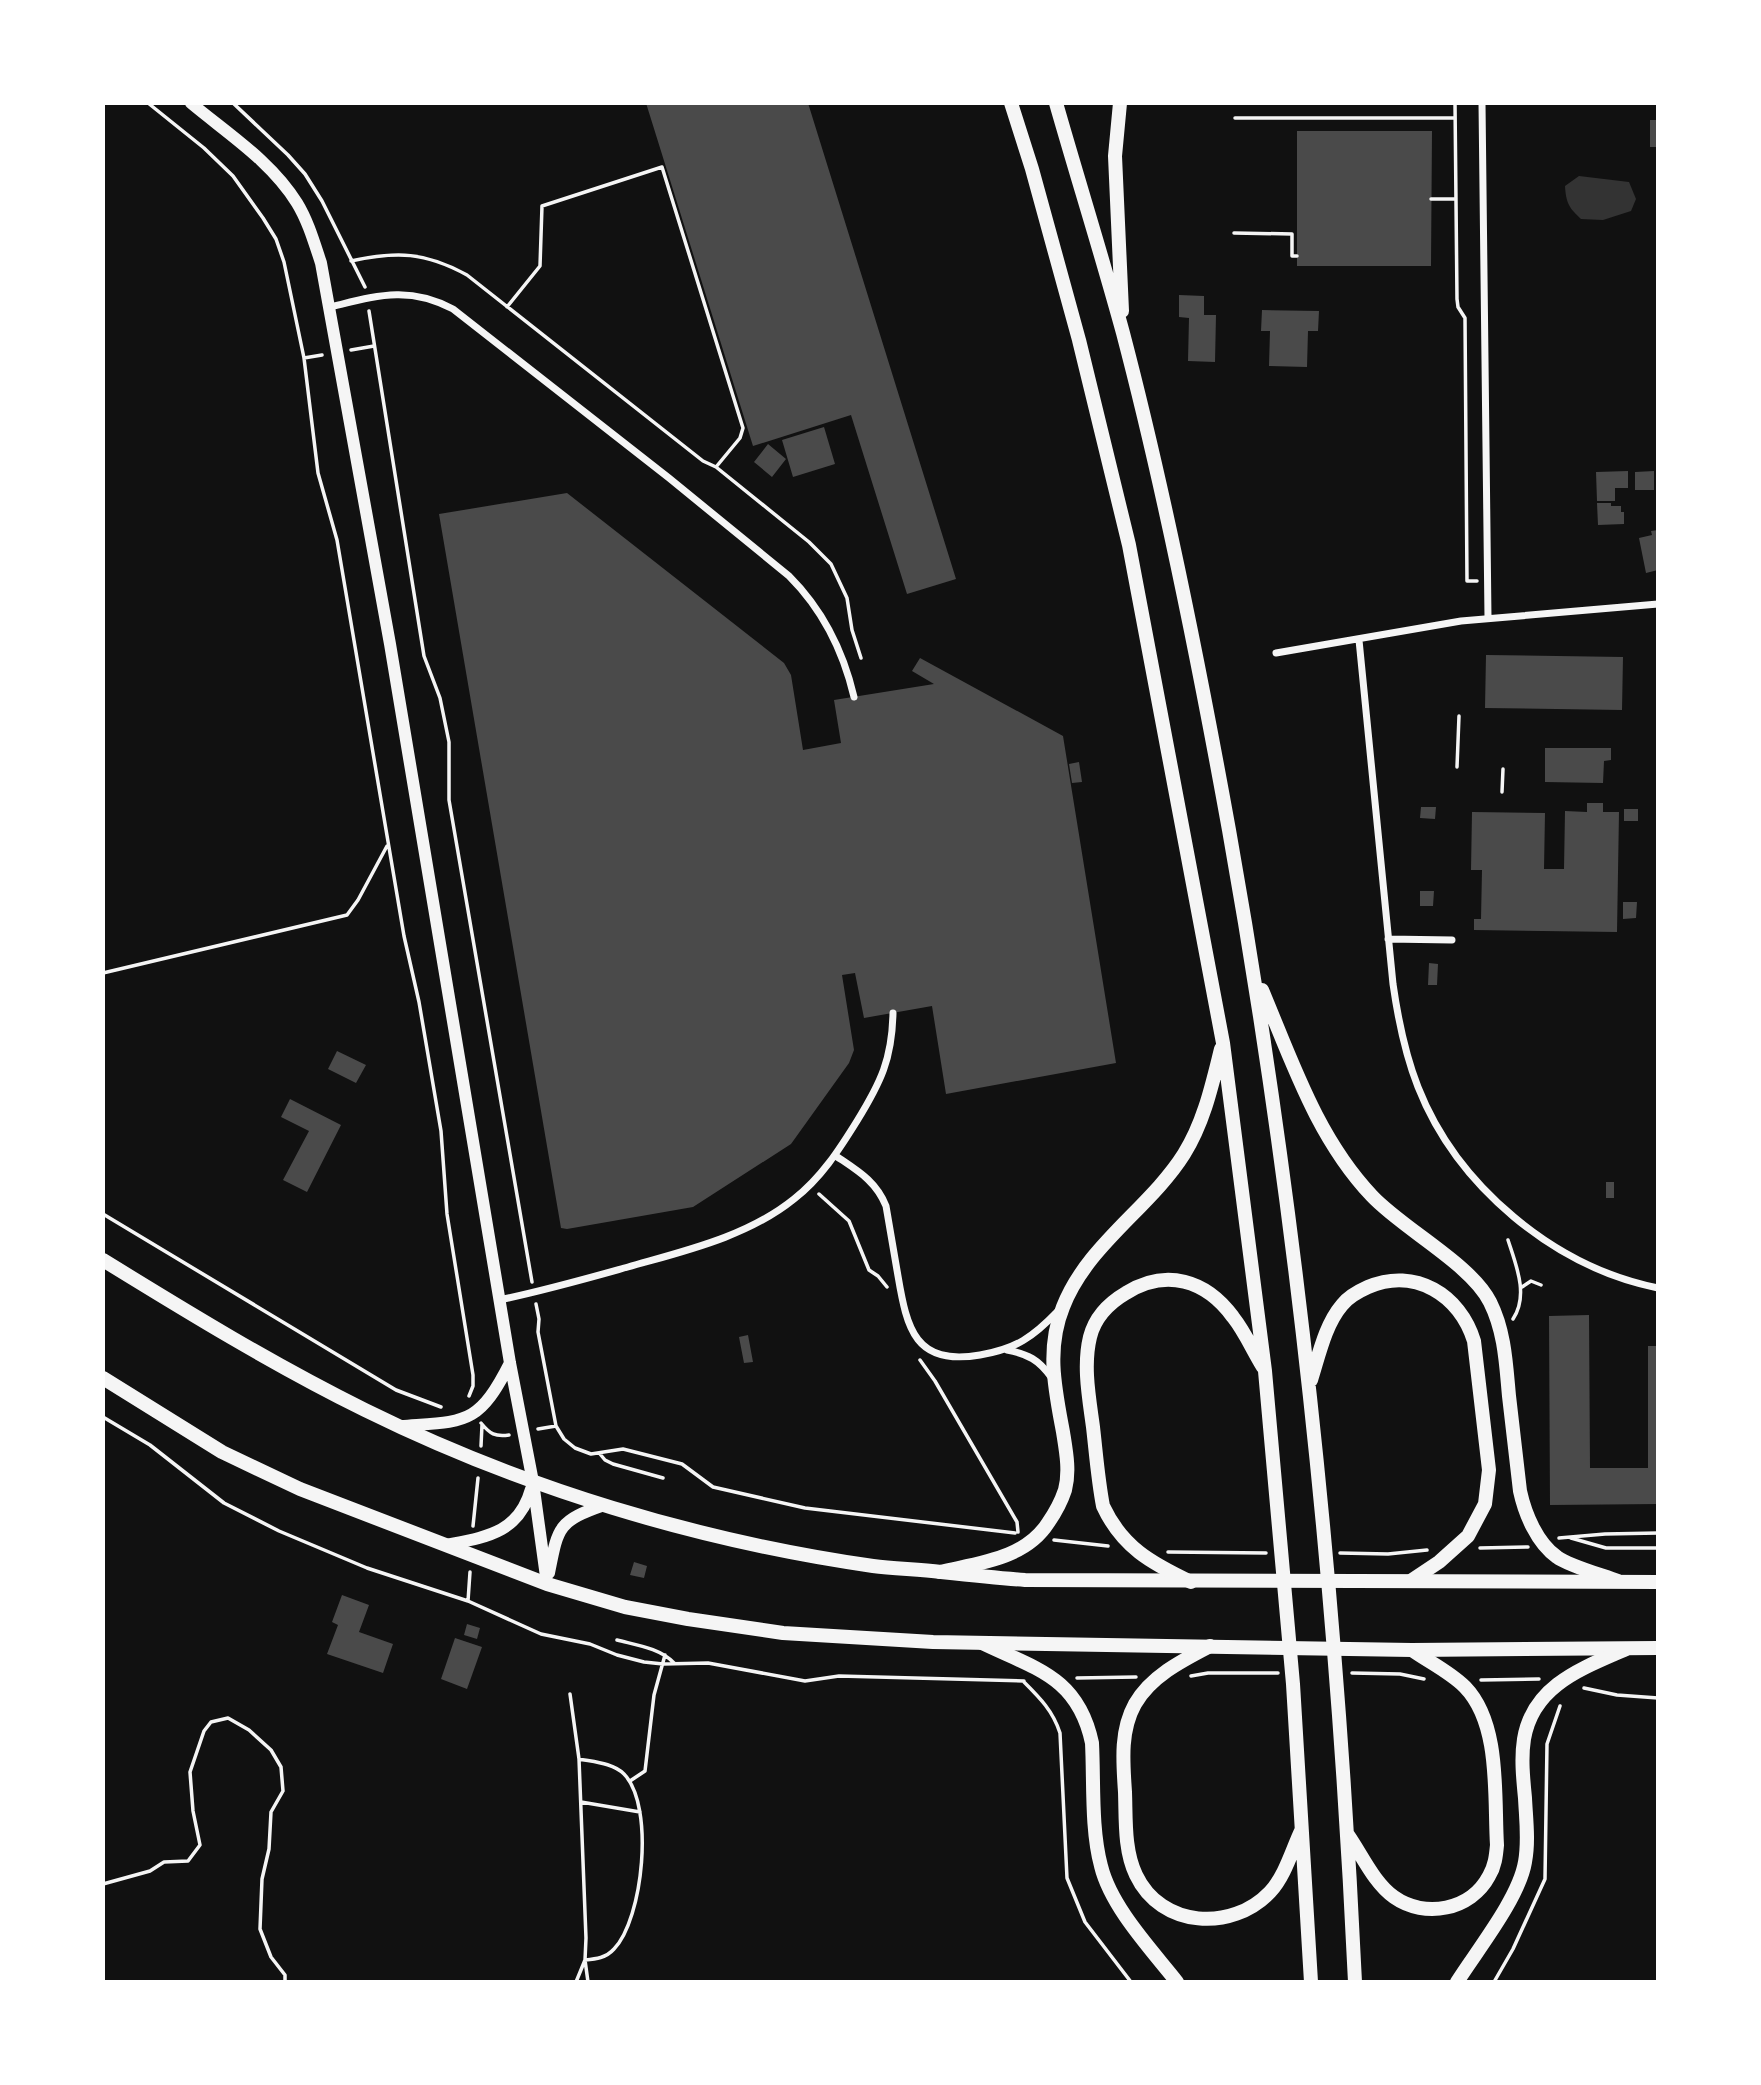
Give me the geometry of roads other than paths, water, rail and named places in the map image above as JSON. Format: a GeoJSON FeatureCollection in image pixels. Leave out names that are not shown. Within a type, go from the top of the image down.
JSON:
{"type":"FeatureCollection","features":[{"type":"Feature","properties":{"kind":"main road"},"geometry":{"type":"LineString","coordinates":[[191,103],[279,178],[297,203],[321,263],[390,644],[499,1300],[533,1482],[547,1584]]}},
{"type":"Feature","properties":{"kind":"main road"},"geometry":{"type":"LineString","coordinates":[[1011,103],[1075,327],[1129,545],[1223,1043],[1265,1371],[1293,1684],[1311,1982]]}},
{"type":"Feature","properties":{"kind":"main road"},"geometry":{"type":"LineString","coordinates":[[1056,103],[1123,333],[1198,662],[1254,972],[1284,1176],[1309,1385],[1338,1680],[1355,1982]]}},
{"type":"Feature","properties":{"kind":"main road"},"geometry":{"type":"LineString","coordinates":[[1120,103],[1115,156],[1123,333]]}},
{"type":"Feature","properties":{"kind":"main road"},"geometry":{"type":"LineString","coordinates":[[1254,972],[1311,1106],[1344,1163],[1373,1197],[1480,1287],[1489,1300],[1502,1335],[1524,1509],[1543,1542],[1557,1558],[1618,1581]]}},
{"type":"Feature","properties":{"kind":"main road"},"geometry":{"type":"LineString","coordinates":[[940,1572],[993,1560],[1016,1551],[1037,1537],[1057,1508],[1065,1489],[1068,1469],[1054,1381],[1052,1348],[1063,1305],[1078,1279],[1097,1255],[1184,1154],[1204,1114],[1223,1043]]}},
{"type":"Feature","properties":{"kind":"main road"},"geometry":{"type":"LineString","coordinates":[[103,1260],[217,1331],[364,1409],[479,1461],[604,1505],[712,1534],[826,1558],[988,1578],[1191,1582],[1658,1582]]}},
{"type":"Feature","properties":{"kind":"main road"},"geometry":{"type":"LineString","coordinates":[[1191,1582],[1163,1569],[1133,1549],[1111,1523],[1103,1506],[1087,1380],[1087,1354],[1091,1333],[1101,1314],[1114,1300],[1132,1289],[1157,1280],[1180,1280],[1206,1290],[1233,1316],[1265,1371]]}},
{"type":"Feature","properties":{"kind":"main road"},"geometry":{"type":"LineString","coordinates":[[1309,1385],[1330,1322],[1343,1303],[1361,1290],[1380,1282],[1418,1282],[1435,1290],[1460,1311],[1469,1325],[1474,1341],[1489,1470],[1488,1487],[1482,1511],[1468,1536],[1439,1562],[1412,1580]]}},
{"type":"Feature","properties":{"kind":"main road"},"geometry":{"type":"LineString","coordinates":[[401,1426],[478,1420],[510,1363]]}},
{"type":"Feature","properties":{"kind":"main road"},"geometry":{"type":"LineString","coordinates":[[103,1378],[222,1452],[300,1489],[547,1584],[625,1607],[783,1633],[856,1639],[1406,1649],[1658,1648]]}},
{"type":"Feature","properties":{"kind":"main road"},"geometry":{"type":"LineString","coordinates":[[444,1546],[471,1540],[512,1524],[527,1506],[533,1482]]}},
{"type":"Feature","properties":{"kind":"main road"},"geometry":{"type":"LineString","coordinates":[[547,1584],[556,1541],[564,1525],[576,1514],[604,1505]]}},
{"type":"Feature","properties":{"kind":"main road"},"geometry":{"type":"LineString","coordinates":[[982,1643],[1057,1679],[1070,1692],[1089,1727],[1093,1743],[1097,1846],[1101,1867],[1109,1887],[1132,1923],[1177,1982]]}},
{"type":"Feature","properties":{"kind":"main road"},"geometry":{"type":"LineString","coordinates":[[1216,1646],[1172,1667],[1147,1688],[1127,1721],[1124,1742],[1125,1791],[1130,1860],[1136,1877],[1146,1892],[1160,1905],[1177,1914],[1212,1920],[1230,1917],[1248,1909],[1270,1891],[1283,1871],[1303,1826]]}},
{"type":"Feature","properties":{"kind":"main road"},"geometry":{"type":"LineString","coordinates":[[1348,1835],[1393,1897],[1408,1905],[1425,1909],[1440,1910],[1472,1896],[1490,1876],[1495,1862],[1497,1845],[1491,1740],[1487,1723],[1464,1686],[1406,1649]]}},
{"type":"Feature","properties":{"kind":"main road"},"geometry":{"type":"LineString","coordinates":[[1457,1982],[1513,1895],[1523,1871],[1527,1839],[1522,1760],[1529,1721],[1546,1692],[1560,1681],[1575,1671],[1626,1649]]}},
{"type":"Feature","properties":{"kind":"street"},"geometry":{"type":"LineString","coordinates":[[1482,103],[1488,618]]}},
{"type":"Feature","properties":{"kind":"street"},"geometry":{"type":"LineString","coordinates":[[330,307],[367,298],[409,293],[436,300],[453,309],[789,576],[804,591],[829,627],[844,662],[854,697]]}},
{"type":"Feature","properties":{"kind":"street"},"geometry":{"type":"LineString","coordinates":[[1276,653],[1488,618],[1658,604]]}},
{"type":"Feature","properties":{"kind":"street"},"geometry":{"type":"LineString","coordinates":[[1359,640],[1397,1009],[1408,1059],[1418,1088],[1448,1144],[1488,1193],[1543,1239],[1599,1269],[1658,1288]]}},
{"type":"Feature","properties":{"kind":"street"},"geometry":{"type":"LineString","coordinates":[[1388,939],[1452,940]]}},
{"type":"Feature","properties":{"kind":"street"},"geometry":{"type":"LineString","coordinates":[[499,1300],[534,1293],[687,1250],[757,1223],[801,1194],[836,1156],[886,1068],[892,1041],[893,1013]]}},
{"type":"Feature","properties":{"kind":"street"},"geometry":{"type":"LineString","coordinates":[[836,1156],[873,1182],[881,1195],[886,1206],[908,1326],[927,1349],[952,1357],[1006,1350],[1024,1353],[1035,1358],[1054,1381]]}},
{"type":"Feature","properties":{"kind":"street"},"geometry":{"type":"LineString","coordinates":[[1006,1350],[1034,1333],[1063,1305]]}}]}
